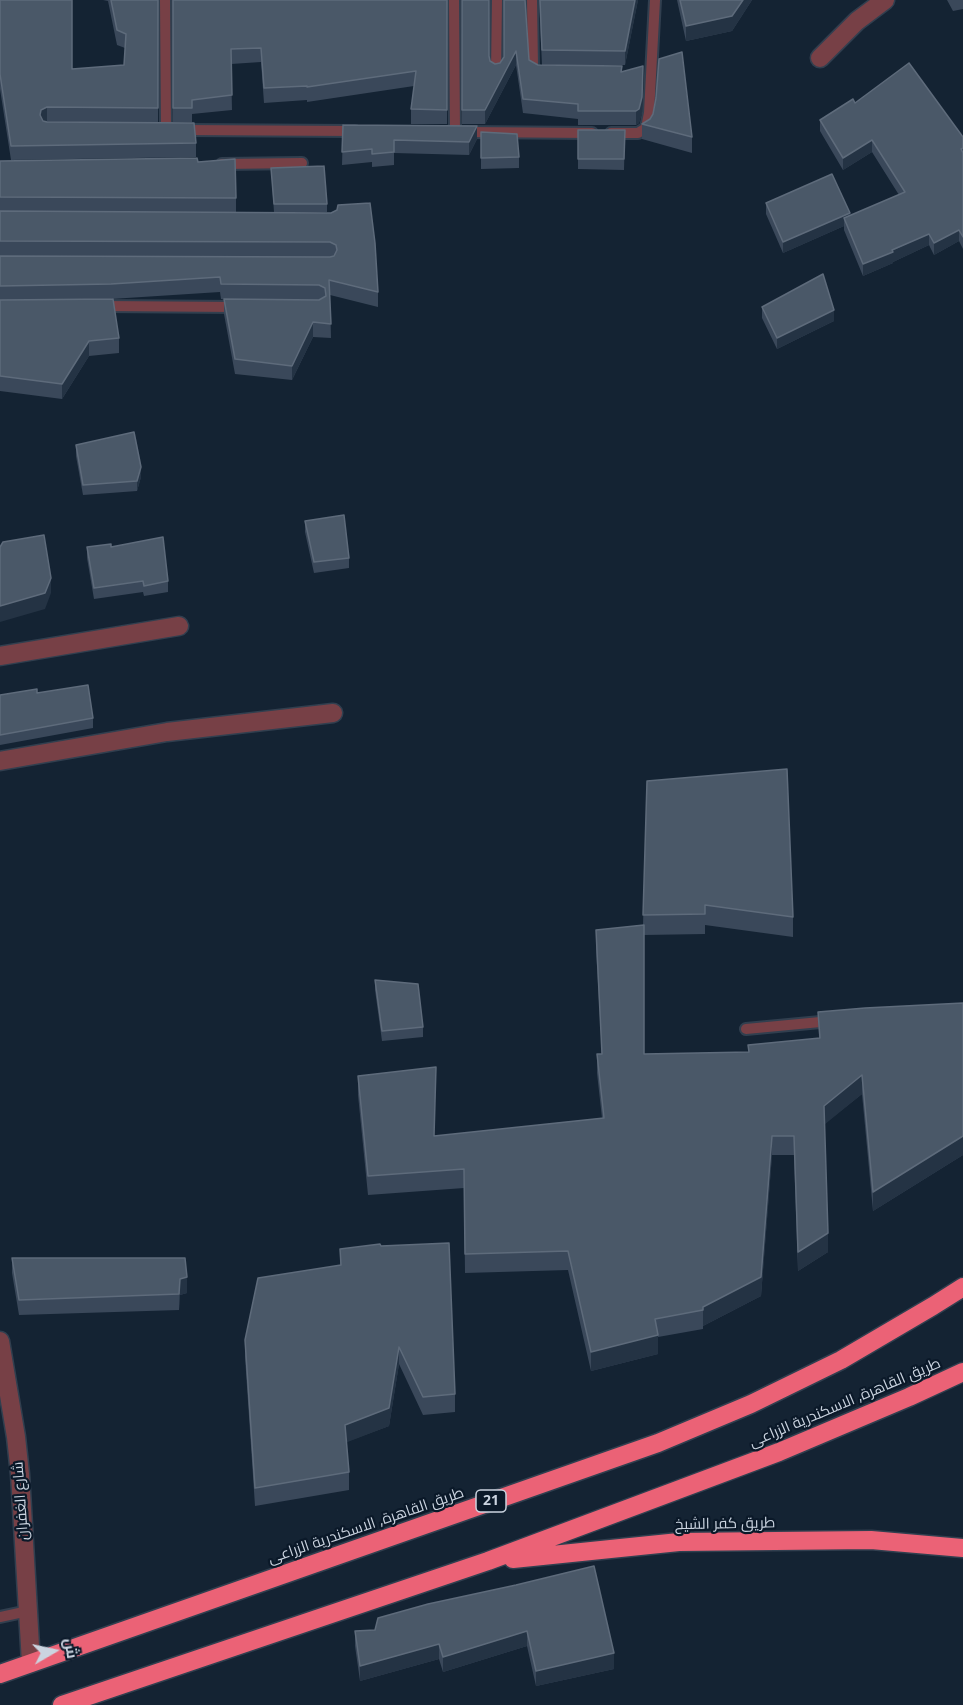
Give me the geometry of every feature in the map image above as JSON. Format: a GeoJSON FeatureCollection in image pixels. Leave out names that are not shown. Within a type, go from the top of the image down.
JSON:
{"type":"FeatureCollection","features":[{"type":"Feature","properties":{"kind":"highway","name":"طريق القاهرة, الاسكندرية الزراعى"},"geometry":{"type":"LineString","coordinates":[[0,1674],[657,1443],[751,1404],[842,1360],[963,1287]]}},
{"type":"Feature","properties":{"kind":"highway","name":"طريق القاهرة, الاسكندرية الزراعى"},"geometry":{"type":"LineString","coordinates":[[62,1705],[488,1561],[779,1452],[963,1372]]}},
{"type":"Feature","properties":{"kind":"highway","name":"طريق كفر الشيخ"},"geometry":{"type":"LineString","coordinates":[[488,1561],[679,1542],[871,1540],[963,1548]]}},
{"type":"Feature","properties":{"kind":"street"},"geometry":{"type":"LineString","coordinates":[[820,58],[857,21],[885,0]]}},
{"type":"Feature","properties":{"kind":"street"},"geometry":{"type":"LineString","coordinates":[[0,656],[179,626]]}},
{"type":"Feature","properties":{"kind":"street"},"geometry":{"type":"LineString","coordinates":[[0,761],[167,732],[333,713]]}},
{"type":"Feature","properties":{"kind":"street","name":"شارع الغفران"},"geometry":{"type":"LineString","coordinates":[[0,1341],[20,1474],[31,1663]]}},
{"type":"Feature","properties":{"kind":"lane"},"geometry":{"type":"LineString","coordinates":[[165,0],[166,130]]}},
{"type":"Feature","properties":{"kind":"lane"},"geometry":{"type":"LineString","coordinates":[[454,0],[450,132],[638,133],[646,128],[649,112],[646,73],[655,0]]}},
{"type":"Feature","properties":{"kind":"lane"},"geometry":{"type":"LineString","coordinates":[[496,70],[497,0]]}},
{"type":"Feature","properties":{"kind":"lane"},"geometry":{"type":"LineString","coordinates":[[532,0],[535,70],[554,72]]}},
{"type":"Feature","properties":{"kind":"lane"},"geometry":{"type":"LineString","coordinates":[[154,129],[366,131]]}},
{"type":"Feature","properties":{"kind":"lane"},"geometry":{"type":"LineString","coordinates":[[209,165],[302,163]]}},
{"type":"Feature","properties":{"kind":"lane"},"geometry":{"type":"LineString","coordinates":[[93,306],[247,307]]}},
{"type":"Feature","properties":{"kind":"lane"},"geometry":{"type":"LineString","coordinates":[[746,1029],[840,1021]]}},
{"type":"Feature","properties":{"kind":"lane"},"geometry":{"type":"LineString","coordinates":[[0,1617],[28,1611]]}},
{"type":"Feature","properties":{"kind":"building"},"geometry":{"type":"Polygon","coordinates":[[[0,0],[72,0],[72,69],[124,65],[126,34],[117,30],[111,0],[158,0],[158,108],[47,107],[41,110],[40,115],[43,121],[47,122],[194,123],[196,143],[11,146],[0,74],[0,0]]]}},
{"type":"Feature","properties":{"kind":"building"},"geometry":{"type":"Polygon","coordinates":[[[173,0],[447,0],[447,110],[411,109],[416,71],[307,87],[264,88],[261,48],[231,49],[232,95],[192,100],[192,108],[173,108],[173,0]]]}},
{"type":"Feature","properties":{"kind":"building"},"geometry":{"type":"Polygon","coordinates":[[[462,0],[489,0],[489,56],[490,61],[495,64],[500,63],[504,57],[504,0],[525,0],[529,60],[538,65],[622,66],[621,72],[643,66],[642,97],[639,109],[636,111],[578,111],[578,104],[523,99],[516,51],[485,110],[462,110],[462,0]]]}},
{"type":"Feature","properties":{"kind":"building"},"geometry":{"type":"Polygon","coordinates":[[[540,0],[635,0],[625,51],[542,50],[540,0]]]}},
{"type":"Feature","properties":{"kind":"building"},"geometry":{"type":"Polygon","coordinates":[[[680,0],[743,0],[732,16],[686,26],[680,0]]]}},
{"type":"Feature","properties":{"kind":"building"},"geometry":{"type":"Polygon","coordinates":[[[682,52],[692,137],[642,124],[653,114],[659,59],[682,52]]]}},
{"type":"Feature","properties":{"kind":"building"},"geometry":{"type":"Polygon","coordinates":[[[909,63],[963,137],[963,148],[961,149],[963,153],[963,237],[959,230],[934,243],[929,234],[863,264],[844,218],[905,192],[872,140],[843,158],[820,120],[853,99],[855,103],[909,63]]]}},
{"type":"Feature","properties":{"kind":"building"},"geometry":{"type":"Polygon","coordinates":[[[343,125],[477,126],[469,142],[394,140],[394,152],[372,154],[372,149],[342,152],[343,125]]]}},
{"type":"Feature","properties":{"kind":"building"},"geometry":{"type":"Polygon","coordinates":[[[578,130],[625,130],[624,159],[578,159],[578,130]]]}},
{"type":"Feature","properties":{"kind":"building"},"geometry":{"type":"Polygon","coordinates":[[[481,132],[517,134],[519,157],[481,158],[481,132]]]}},
{"type":"Feature","properties":{"kind":"building"},"geometry":{"type":"Polygon","coordinates":[[[197,158],[198,162],[235,159],[236,198],[0,197],[0,161],[197,158]]]}},
{"type":"Feature","properties":{"kind":"building"},"geometry":{"type":"Polygon","coordinates":[[[324,166],[327,204],[274,204],[271,168],[324,166]]]}},
{"type":"Feature","properties":{"kind":"building"},"geometry":{"type":"Polygon","coordinates":[[[832,174],[850,213],[783,242],[766,203],[832,174]]]}},
{"type":"Feature","properties":{"kind":"building"},"geometry":{"type":"Polygon","coordinates":[[[370,203],[378,292],[329,280],[331,324],[313,322],[292,366],[235,359],[224,299],[319,300],[326,296],[325,288],[319,285],[221,284],[220,277],[111,284],[0,286],[0,256],[330,257],[334,256],[337,250],[336,245],[330,242],[0,241],[0,211],[331,213],[337,210],[338,205],[370,203]]]}},
{"type":"Feature","properties":{"kind":"building"},"geometry":{"type":"Polygon","coordinates":[[[823,274],[834,310],[777,338],[762,307],[823,274]]]}},
{"type":"Feature","properties":{"kind":"building"},"geometry":{"type":"Polygon","coordinates":[[[113,299],[119,338],[89,341],[62,384],[0,376],[0,300],[113,299]]]}},
{"type":"Feature","properties":{"kind":"building"},"geometry":{"type":"Polygon","coordinates":[[[134,432],[141,467],[137,481],[83,485],[76,445],[134,432]]]}},
{"type":"Feature","properties":{"kind":"building"},"geometry":{"type":"Polygon","coordinates":[[[344,515],[349,558],[314,562],[305,521],[344,515]]]}},
{"type":"Feature","properties":{"kind":"building"},"geometry":{"type":"Polygon","coordinates":[[[44,535],[51,578],[45,593],[0,606],[0,547],[3,542],[44,535]]]}},
{"type":"Feature","properties":{"kind":"building"},"geometry":{"type":"Polygon","coordinates":[[[163,537],[168,581],[144,586],[143,581],[94,588],[87,547],[111,544],[111,547],[163,537]]]}},
{"type":"Feature","properties":{"kind":"building"},"geometry":{"type":"Polygon","coordinates":[[[88,685],[93,718],[0,735],[0,695],[37,689],[37,693],[88,685]]]}},
{"type":"Feature","properties":{"kind":"building"},"geometry":{"type":"Polygon","coordinates":[[[787,769],[793,917],[705,905],[705,914],[643,915],[647,781],[787,769]]]}},
{"type":"Feature","properties":{"kind":"building"},"geometry":{"type":"Polygon","coordinates":[[[644,925],[644,1054],[749,1052],[748,1045],[820,1038],[818,1012],[963,1003],[963,1136],[873,1192],[862,1075],[824,1106],[828,1233],[798,1252],[794,1136],[772,1136],[761,1277],[703,1307],[703,1310],[655,1319],[658,1335],[591,1352],[568,1251],[465,1254],[464,1169],[368,1176],[358,1076],[436,1067],[434,1136],[604,1118],[597,1054],[602,1054],[596,930],[644,925]]]}},
{"type":"Feature","properties":{"kind":"building"},"geometry":{"type":"Polygon","coordinates":[[[375,980],[418,984],[423,1027],[382,1031],[375,980]]]}},
{"type":"Feature","properties":{"kind":"building"},"geometry":{"type":"Polygon","coordinates":[[[449,1243],[455,1394],[423,1397],[399,1347],[389,1408],[345,1425],[349,1472],[255,1488],[245,1340],[258,1278],[341,1265],[340,1249],[380,1244],[381,1246],[449,1243]]]}},
{"type":"Feature","properties":{"kind":"building"},"geometry":{"type":"Polygon","coordinates":[[[12,1258],[185,1258],[187,1277],[180,1279],[179,1294],[19,1300],[12,1258]]]}},
{"type":"Feature","properties":{"kind":"building"},"geometry":{"type":"Polygon","coordinates":[[[594,1566],[614,1653],[536,1671],[527,1631],[443,1657],[439,1644],[360,1666],[355,1631],[375,1630],[378,1618],[428,1604],[594,1566]]]}}]}
